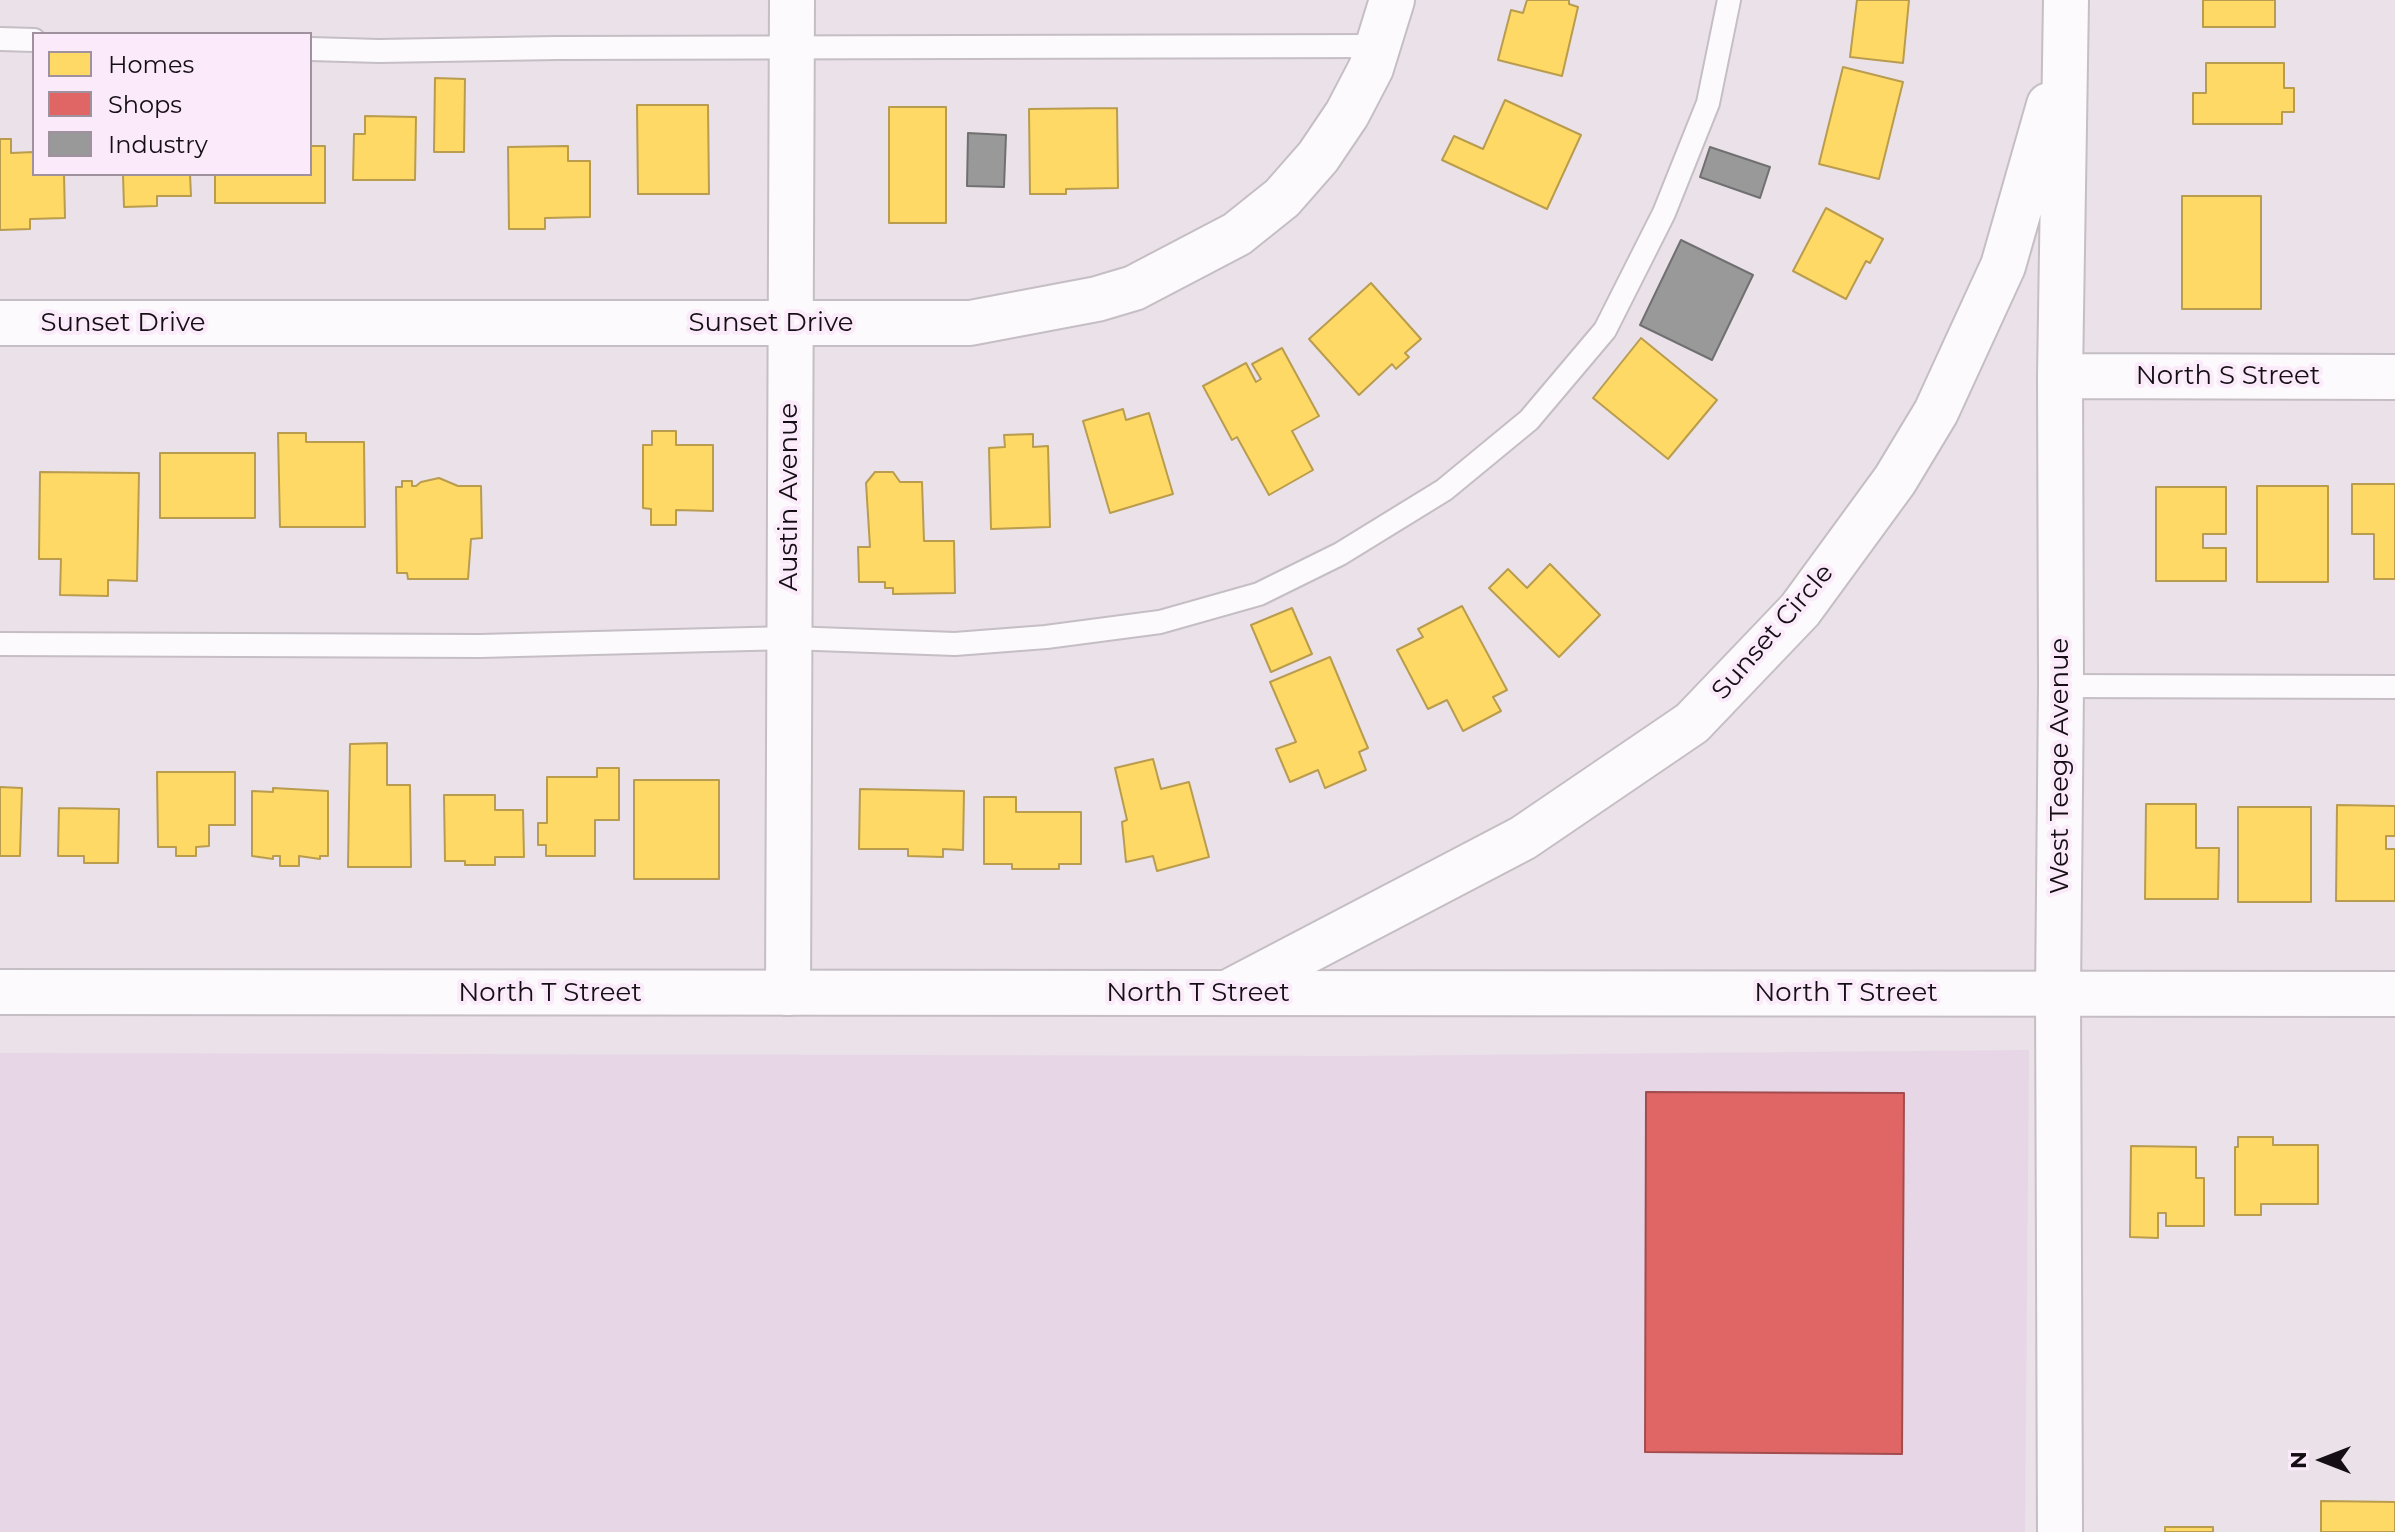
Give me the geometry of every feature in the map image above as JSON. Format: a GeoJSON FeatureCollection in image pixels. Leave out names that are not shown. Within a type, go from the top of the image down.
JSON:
{"type":"FeatureCollection","features":[{"type":"Feature","properties":{"kind":"street","name":"Austin Avenue"},"geometry":{"type":"LineString","coordinates":[[788,993],[792,0]]}},
{"type":"Feature","properties":{"kind":"street","name":"Sunset Drive"},"geometry":{"type":"LineString","coordinates":[[0,323],[970,323],[1097,299],[1134,288],[1237,234],[1282,198],[1318,157],[1347,114],[1371,68],[1392,0]]}},
{"type":"Feature","properties":{"kind":"street","name":"West Teege Avenue"},"geometry":{"type":"LineString","coordinates":[[2060,1532],[2060,376],[2066,0]]}},
{"type":"Feature","properties":{"kind":"street","name":"Sunset Circle"},"geometry":{"type":"LineString","coordinates":[[1227,993],[1523,838],[1692,723],[1800,610],[1895,480],[1936,412],[2003,266],[2065,49]]}},
{"type":"Feature","properties":{"kind":"street","name":"North S Street"},"geometry":{"type":"LineString","coordinates":[[2060,376],[2395,377]]}},
{"type":"Feature","properties":{"kind":"street","name":"North T Street"},"geometry":{"type":"LineString","coordinates":[[0,992],[2395,994]]}},
{"type":"Feature","properties":{"kind":"lane"},"geometry":{"type":"LineString","coordinates":[[0,644],[480,646],[789,638],[955,644],[1046,637],[1160,622],[1259,594],[1340,554],[1444,490],[1529,420],[1605,330],[1664,213],[1708,103],[1729,0]]}},
{"type":"Feature","properties":{"kind":"lane"},"geometry":{"type":"LineString","coordinates":[[0,39],[32,40]]}},
{"type":"Feature","properties":{"kind":"lane"},"geometry":{"type":"LineString","coordinates":[[312,49],[1379,46]]}},
{"type":"Feature","properties":{"kind":"lane"},"geometry":{"type":"LineString","coordinates":[[2061,686],[2395,687]]}},
{"type":"Feature","properties":{"kind":"shaded area"},"geometry":{"type":"Polygon","coordinates":[[[2029,1050],[2025,1532],[0,1532],[0,1053],[1356,1056],[2029,1050]]]}},
{"type":"Feature","properties":{"kind":"building: Homes"},"geometry":{"type":"Polygon","coordinates":[[[1527,0],[1569,0],[1569,4],[1578,7],[1562,76],[1498,60],[1511,10],[1523,13],[1527,0]]]}},
{"type":"Feature","properties":{"kind":"building: Homes"},"geometry":{"type":"Polygon","coordinates":[[[1857,0],[1909,0],[1903,63],[1850,57],[1857,0]]]}},
{"type":"Feature","properties":{"kind":"building: Homes"},"geometry":{"type":"Polygon","coordinates":[[[2203,0],[2275,0],[2275,27],[2203,27],[2203,0]]]}},
{"type":"Feature","properties":{"kind":"building: Homes"},"geometry":{"type":"Polygon","coordinates":[[[2206,63],[2284,63],[2284,88],[2294,88],[2294,112],[2282,112],[2282,124],[2193,124],[2193,93],[2206,93],[2206,63]]]}},
{"type":"Feature","properties":{"kind":"building: Homes"},"geometry":{"type":"Polygon","coordinates":[[[1843,67],[1903,82],[1879,179],[1819,164],[1843,67]]]}},
{"type":"Feature","properties":{"kind":"building: Homes"},"geometry":{"type":"Polygon","coordinates":[[[435,78],[465,79],[464,152],[434,152],[435,78]]]}},
{"type":"Feature","properties":{"kind":"building: Homes"},"geometry":{"type":"Polygon","coordinates":[[[1505,100],[1581,135],[1547,209],[1442,160],[1454,136],[1483,149],[1505,100]]]}},
{"type":"Feature","properties":{"kind":"building: Homes"},"geometry":{"type":"Polygon","coordinates":[[[637,105],[708,105],[709,194],[638,194],[637,105]]]}},
{"type":"Feature","properties":{"kind":"building: Homes"},"geometry":{"type":"Polygon","coordinates":[[[889,107],[946,107],[946,223],[889,223],[889,107]]]}},
{"type":"Feature","properties":{"kind":"building: Homes"},"geometry":{"type":"Polygon","coordinates":[[[1117,108],[1118,188],[1066,189],[1066,194],[1030,194],[1029,109],[1117,108]]]}},
{"type":"Feature","properties":{"kind":"building: Homes"},"geometry":{"type":"Polygon","coordinates":[[[365,116],[416,117],[415,180],[353,180],[354,134],[365,134],[365,116]]]}},
{"type":"Feature","properties":{"kind":"building: Homes"},"geometry":{"type":"Polygon","coordinates":[[[0,139],[11,139],[11,153],[32,152],[32,176],[64,176],[65,218],[30,219],[30,229],[0,230],[0,139]]]}},
{"type":"Feature","properties":{"kind":"building: Homes"},"geometry":{"type":"Polygon","coordinates":[[[312,146],[325,146],[325,203],[215,203],[215,176],[312,176],[312,146]]]}},
{"type":"Feature","properties":{"kind":"building: Homes"},"geometry":{"type":"Polygon","coordinates":[[[568,146],[568,161],[590,161],[590,217],[545,218],[545,229],[509,229],[508,147],[568,146]]]}},
{"type":"Feature","properties":{"kind":"building: Homes"},"geometry":{"type":"Polygon","coordinates":[[[123,176],[190,176],[191,196],[157,196],[157,206],[124,207],[123,176]]]}},
{"type":"Feature","properties":{"kind":"building: Homes"},"geometry":{"type":"Polygon","coordinates":[[[2182,196],[2261,196],[2261,309],[2182,309],[2182,196]]]}},
{"type":"Feature","properties":{"kind":"building: Homes"},"geometry":{"type":"Polygon","coordinates":[[[1826,208],[1883,239],[1870,263],[1866,261],[1846,299],[1793,271],[1826,208]]]}},
{"type":"Feature","properties":{"kind":"building: Homes"},"geometry":{"type":"Polygon","coordinates":[[[1371,283],[1421,339],[1405,353],[1409,357],[1396,369],[1392,364],[1359,395],[1309,339],[1371,283]]]}},
{"type":"Feature","properties":{"kind":"building: Homes"},"geometry":{"type":"Polygon","coordinates":[[[1641,338],[1717,400],[1668,459],[1593,398],[1641,338]]]}},
{"type":"Feature","properties":{"kind":"building: Homes"},"geometry":{"type":"Polygon","coordinates":[[[1282,348],[1319,416],[1292,431],[1313,470],[1269,495],[1237,437],[1232,440],[1203,386],[1246,363],[1256,382],[1261,379],[1252,364],[1282,348]]]}},
{"type":"Feature","properties":{"kind":"building: Homes"},"geometry":{"type":"Polygon","coordinates":[[[1123,409],[1126,420],[1149,413],[1173,494],[1110,513],[1083,421],[1123,409]]]}},
{"type":"Feature","properties":{"kind":"building: Homes"},"geometry":{"type":"Polygon","coordinates":[[[652,431],[676,431],[676,445],[713,445],[713,511],[676,510],[676,525],[651,525],[651,509],[643,508],[643,445],[652,445],[652,431]]]}},
{"type":"Feature","properties":{"kind":"building: Homes"},"geometry":{"type":"Polygon","coordinates":[[[278,433],[306,433],[306,442],[364,442],[365,527],[280,527],[278,433]]]}},
{"type":"Feature","properties":{"kind":"building: Homes"},"geometry":{"type":"Polygon","coordinates":[[[1033,434],[1033,447],[1048,446],[1050,527],[991,529],[989,448],[1005,447],[1004,435],[1033,434]]]}},
{"type":"Feature","properties":{"kind":"building: Homes"},"geometry":{"type":"Polygon","coordinates":[[[160,453],[255,453],[255,518],[160,518],[160,453]]]}},
{"type":"Feature","properties":{"kind":"building: Homes"},"geometry":{"type":"Polygon","coordinates":[[[40,472],[139,473],[137,581],[108,580],[108,596],[60,595],[61,559],[39,559],[40,472]]]}},
{"type":"Feature","properties":{"kind":"building: Homes"},"geometry":{"type":"Polygon","coordinates":[[[875,472],[893,472],[900,482],[922,482],[924,541],[954,541],[955,593],[893,594],[893,588],[885,588],[885,582],[859,582],[858,547],[870,547],[866,483],[875,472]]]}},
{"type":"Feature","properties":{"kind":"building: Homes"},"geometry":{"type":"Polygon","coordinates":[[[439,478],[458,486],[481,486],[482,538],[471,539],[468,579],[408,579],[407,573],[397,573],[396,487],[402,487],[402,481],[412,481],[412,486],[416,486],[439,478]]]}},
{"type":"Feature","properties":{"kind":"building: Homes"},"geometry":{"type":"Polygon","coordinates":[[[2352,484],[2395,484],[2395,579],[2374,579],[2374,534],[2352,534],[2352,484]]]}},
{"type":"Feature","properties":{"kind":"building: Homes"},"geometry":{"type":"Polygon","coordinates":[[[2257,486],[2328,486],[2328,582],[2257,582],[2257,486]]]}},
{"type":"Feature","properties":{"kind":"building: Homes"},"geometry":{"type":"Polygon","coordinates":[[[2156,487],[2226,487],[2226,534],[2203,534],[2203,548],[2226,548],[2226,581],[2156,581],[2156,487]]]}},
{"type":"Feature","properties":{"kind":"building: Homes"},"geometry":{"type":"Polygon","coordinates":[[[1550,564],[1600,615],[1559,657],[1489,588],[1508,569],[1527,588],[1550,564]]]}},
{"type":"Feature","properties":{"kind":"building: Homes"},"geometry":{"type":"Polygon","coordinates":[[[1462,606],[1507,690],[1493,697],[1501,711],[1463,731],[1447,700],[1428,709],[1397,650],[1423,637],[1418,629],[1462,606]]]}},
{"type":"Feature","properties":{"kind":"building: Homes"},"geometry":{"type":"Polygon","coordinates":[[[1292,608],[1312,654],[1271,672],[1251,625],[1292,608]]]}},
{"type":"Feature","properties":{"kind":"building: Homes"},"geometry":{"type":"Polygon","coordinates":[[[1330,657],[1368,748],[1359,752],[1366,770],[1325,788],[1318,770],[1290,782],[1276,749],[1296,742],[1270,682],[1330,657]]]}},
{"type":"Feature","properties":{"kind":"building: Homes"},"geometry":{"type":"Polygon","coordinates":[[[387,743],[387,785],[410,785],[411,867],[348,867],[350,744],[387,743]]]}},
{"type":"Feature","properties":{"kind":"building: Homes"},"geometry":{"type":"Polygon","coordinates":[[[1153,759],[1161,789],[1189,782],[1209,857],[1157,871],[1153,856],[1126,862],[1122,822],[1127,820],[1115,768],[1153,759]]]}},
{"type":"Feature","properties":{"kind":"building: Homes"},"geometry":{"type":"Polygon","coordinates":[[[597,768],[619,768],[619,820],[595,820],[595,856],[546,856],[546,845],[538,845],[538,823],[547,823],[547,777],[597,777],[597,768]]]}},
{"type":"Feature","properties":{"kind":"building: Homes"},"geometry":{"type":"Polygon","coordinates":[[[157,772],[235,772],[235,825],[209,825],[209,846],[196,847],[196,856],[176,856],[176,847],[158,847],[157,772]]]}},
{"type":"Feature","properties":{"kind":"building: Homes"},"geometry":{"type":"Polygon","coordinates":[[[634,780],[719,780],[719,879],[634,879],[634,780]]]}},
{"type":"Feature","properties":{"kind":"building: Homes"},"geometry":{"type":"Polygon","coordinates":[[[0,787],[22,788],[20,856],[0,856],[0,787]]]}},
{"type":"Feature","properties":{"kind":"building: Homes"},"geometry":{"type":"Polygon","coordinates":[[[273,788],[328,791],[328,856],[320,856],[320,859],[299,856],[299,866],[280,866],[280,856],[273,856],[273,859],[252,856],[252,791],[273,792],[273,788]]]}},
{"type":"Feature","properties":{"kind":"building: Homes"},"geometry":{"type":"Polygon","coordinates":[[[860,789],[964,791],[963,850],[943,849],[943,857],[908,856],[908,849],[859,849],[860,789]]]}},
{"type":"Feature","properties":{"kind":"building: Homes"},"geometry":{"type":"Polygon","coordinates":[[[444,795],[495,795],[495,810],[523,810],[524,857],[495,857],[495,865],[445,861],[444,795]]]}},
{"type":"Feature","properties":{"kind":"building: Homes"},"geometry":{"type":"Polygon","coordinates":[[[984,797],[1016,797],[1016,812],[1081,812],[1081,864],[1059,864],[1059,869],[1012,869],[1012,864],[984,864],[984,797]]]}},
{"type":"Feature","properties":{"kind":"building: Homes"},"geometry":{"type":"Polygon","coordinates":[[[2146,804],[2196,804],[2196,848],[2219,848],[2218,899],[2145,899],[2146,804]]]}},
{"type":"Feature","properties":{"kind":"building: Homes"},"geometry":{"type":"Polygon","coordinates":[[[2337,805],[2395,806],[2395,836],[2386,836],[2386,849],[2395,849],[2395,901],[2336,901],[2337,805]]]}},
{"type":"Feature","properties":{"kind":"building: Homes"},"geometry":{"type":"Polygon","coordinates":[[[2238,807],[2311,807],[2311,902],[2238,902],[2238,807]]]}},
{"type":"Feature","properties":{"kind":"building: Homes"},"geometry":{"type":"Polygon","coordinates":[[[59,808],[119,809],[118,863],[84,863],[84,856],[58,856],[59,808]]]}},
{"type":"Feature","properties":{"kind":"building: Homes"},"geometry":{"type":"Polygon","coordinates":[[[2238,1137],[2273,1137],[2273,1145],[2318,1145],[2318,1204],[2261,1204],[2261,1215],[2235,1215],[2235,1147],[2238,1147],[2238,1137]]]}},
{"type":"Feature","properties":{"kind":"building: Homes"},"geometry":{"type":"Polygon","coordinates":[[[2131,1146],[2196,1147],[2196,1178],[2204,1178],[2204,1226],[2166,1226],[2166,1213],[2158,1213],[2158,1238],[2130,1237],[2131,1146]]]}},
{"type":"Feature","properties":{"kind":"building: Homes"},"geometry":{"type":"Polygon","coordinates":[[[2321,1501],[2395,1502],[2395,1532],[2321,1532],[2321,1501]]]}},
{"type":"Feature","properties":{"kind":"building: Homes"},"geometry":{"type":"Polygon","coordinates":[[[2165,1527],[2213,1527],[2213,1532],[2165,1532],[2165,1527]]]}},
{"type":"Feature","properties":{"kind":"building: Shops"},"geometry":{"type":"Polygon","coordinates":[[[1646,1092],[1904,1093],[1902,1454],[1645,1452],[1646,1092]]]}},
{"type":"Feature","properties":{"kind":"building: Industry"},"geometry":{"type":"Polygon","coordinates":[[[968,133],[1006,135],[1004,187],[967,186],[968,133]]]}},
{"type":"Feature","properties":{"kind":"building: Industry"},"geometry":{"type":"Polygon","coordinates":[[[1710,147],[1770,167],[1760,198],[1700,177],[1710,147]]]}},
{"type":"Feature","properties":{"kind":"building: Industry"},"geometry":{"type":"Polygon","coordinates":[[[1681,240],[1753,275],[1712,360],[1640,325],[1681,240]]]}}]}
